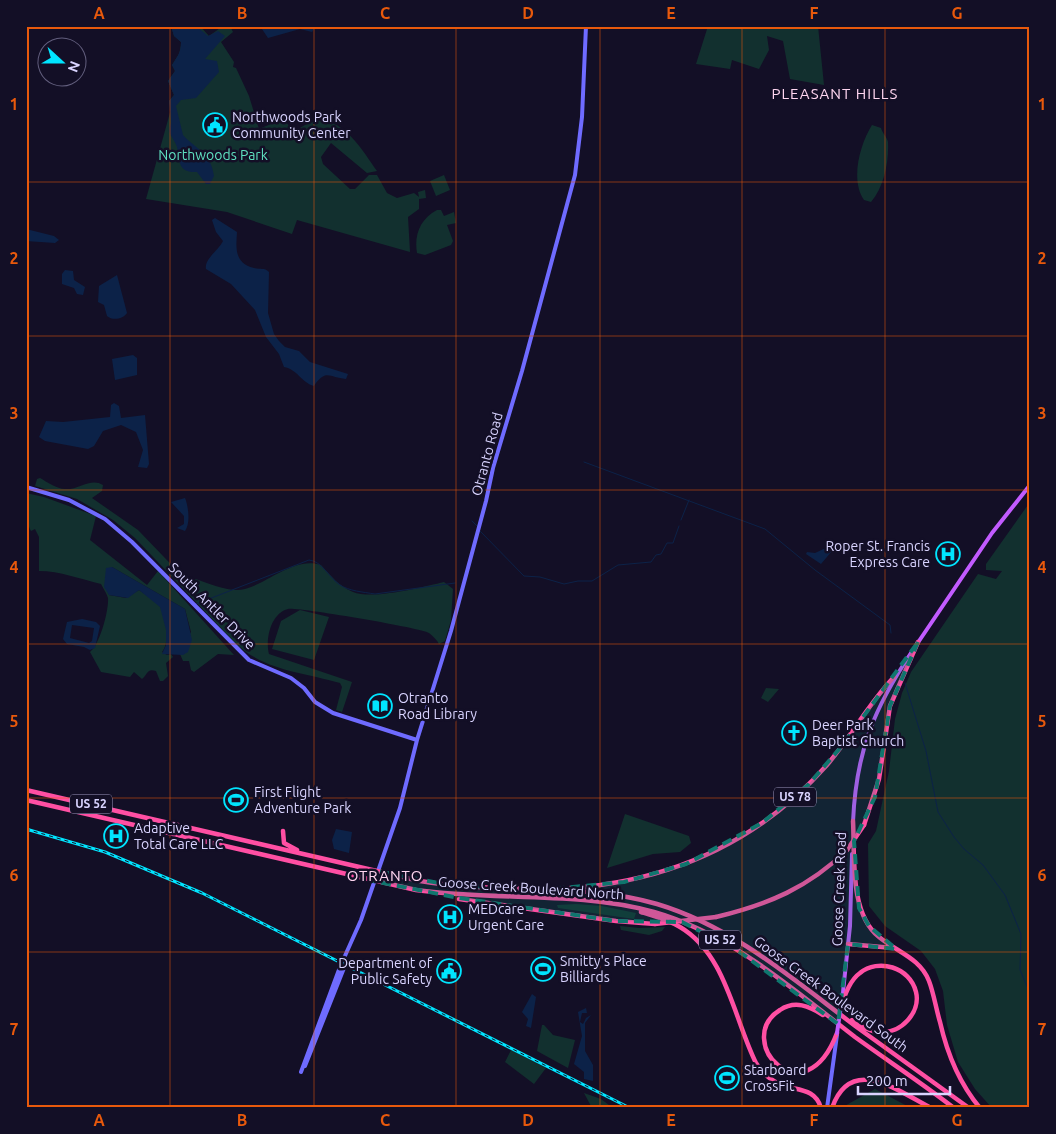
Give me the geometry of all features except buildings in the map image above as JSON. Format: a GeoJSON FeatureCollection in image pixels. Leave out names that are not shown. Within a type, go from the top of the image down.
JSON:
{"type":"FeatureCollection","features":[{"type":"Feature","properties":{"kind":"highway","name":"US 78"},"geometry":{"type":"LineString","coordinates":[[439,894],[596,919],[655,924],[716,917],[747,909],[800,887],[826,871],[847,850],[864,825],[879,779],[890,706],[918,642]]}},
{"type":"Feature","properties":{"kind":"highway","name":"US 78"},"geometry":{"type":"LineString","coordinates":[[524,890],[589,887],[643,878],[686,864],[723,847],[768,818],[809,784],[841,747],[879,692],[894,677]]}},
{"type":"Feature","properties":{"kind":"highway","name":"Goose Creek Boulevard South"},"geometry":{"type":"LineString","coordinates":[[26,790],[377,871],[454,886],[584,892],[657,904],[693,918],[740,942],[969,1108]]}},
{"type":"Feature","properties":{"kind":"highway","name":"Goose Creek Boulevard North"},"geometry":{"type":"LineString","coordinates":[[26,800],[373,881],[439,894],[610,904],[654,912],[713,936],[759,964],[858,1039],[954,1108]]}},
{"type":"Feature","properties":{"kind":"highway"},"geometry":{"type":"LineString","coordinates":[[853,821],[859,908],[868,926],[877,936],[916,961],[923,969],[929,981],[948,1051],[956,1072],[980,1108]]}},
{"type":"Feature","properties":{"kind":"highway"},"geometry":{"type":"LineString","coordinates":[[283,831],[284,842],[302,853]]}},
{"type":"Feature","properties":{"kind":"highway"},"geometry":{"type":"LineString","coordinates":[[610,904],[667,920],[686,931],[700,944],[716,968],[756,1063],[763,1073],[777,1083],[809,1091],[819,1102],[821,1108]]}},
{"type":"Feature","properties":{"kind":"highway"},"geometry":{"type":"LineString","coordinates":[[848,944],[896,949]]}},
{"type":"Feature","properties":{"kind":"highway"},"geometry":{"type":"LineString","coordinates":[[826,1004],[872,1031],[889,1032],[897,1029],[910,1018],[914,1010],[916,992],[911,982],[896,968],[876,966],[859,973],[853,980],[841,1006]]}},
{"type":"Feature","properties":{"kind":"highway"},"geometry":{"type":"LineString","coordinates":[[837,1033],[820,1064],[805,1072],[795,1072],[777,1066],[766,1050],[764,1041],[771,1018],[779,1010],[797,1004],[808,1006],[858,1039]]}},
{"type":"Feature","properties":{"kind":"highway"},"geometry":{"type":"LineString","coordinates":[[832,1108],[838,1093],[845,1086],[859,1079],[882,1083],[931,1108]]}},
{"type":"Feature","properties":{"kind":"main road","name":"US 78"},"geometry":{"type":"LineString","coordinates":[[894,677],[995,529],[1030,485]]}},
{"type":"Feature","properties":{"kind":"main road","name":"Goose Creek Road"},"geometry":{"type":"LineString","coordinates":[[837,1033],[848,944],[854,794],[867,736],[877,709],[894,677]]}},
{"type":"Feature","properties":{"kind":"street","name":"Otranto Road"},"geometry":{"type":"LineString","coordinates":[[343,963],[361,920],[400,808],[417,740],[451,631],[493,468],[522,371],[575,175],[582,117],[586,26]]}},
{"type":"Feature","properties":{"kind":"street","name":"South Antler Drive"},"geometry":{"type":"LineString","coordinates":[[26,487],[69,500],[105,519],[132,542],[249,660],[291,678],[304,688],[315,702],[333,713],[417,740]]}},
{"type":"Feature","properties":{"kind":"street"},"geometry":{"type":"LineString","coordinates":[[343,963],[344,968],[321,1029],[309,1059],[301,1072],[329,995],[343,963]]}},
{"type":"Feature","properties":{"kind":"street","name":"Goose Creek Road"},"geometry":{"type":"LineString","coordinates":[[827,1108],[837,1033]]}},
{"type":"Feature","properties":{"kind":"highlighted area"},"geometry":{"type":"Polygon","coordinates":[[[918,642],[890,706],[875,797],[854,841],[859,908],[869,926],[896,949],[848,944],[838,1024],[737,950],[682,922],[616,921],[459,898],[373,881],[377,871],[454,886],[562,888],[624,882],[686,864],[762,823],[809,784],[841,747],[918,642]]]}},
{"type":"Feature","properties":{"kind":"green space","name":"Northwoods Park"},"geometry":{"type":"Polygon","coordinates":[[[171,26],[200,26],[209,36],[223,26],[230,26],[233,32],[221,42],[234,62],[233,67],[236,68],[249,96],[259,129],[271,124],[279,112],[294,133],[307,124],[320,121],[331,122],[342,128],[352,137],[377,171],[367,173],[331,143],[321,157],[323,164],[350,189],[355,189],[369,175],[377,175],[387,193],[397,198],[414,193],[419,197],[418,192],[425,190],[426,198],[419,199],[419,209],[408,217],[410,252],[297,220],[292,234],[227,212],[146,199],[171,109],[169,101],[174,95],[168,81],[175,71],[172,65],[179,52],[181,42],[174,36],[171,26]]]}},
{"type":"Feature","properties":{"kind":"green space"},"geometry":{"type":"Polygon","coordinates":[[[708,26],[818,26],[824,85],[790,79],[783,41],[767,36],[769,50],[759,69],[732,60],[730,69],[696,64],[708,26]]]}},
{"type":"Feature","properties":{"kind":"green space"},"geometry":{"type":"Polygon","coordinates":[[[872,125],[881,128],[888,142],[888,150],[882,182],[871,202],[864,200],[860,192],[857,172],[864,142],[872,125]]]}},
{"type":"Feature","properties":{"kind":"green space"},"geometry":{"type":"Polygon","coordinates":[[[444,175],[450,190],[436,196],[430,181],[444,175]]]}},
{"type":"Feature","properties":{"kind":"green space"},"geometry":{"type":"Polygon","coordinates":[[[437,210],[441,210],[444,216],[454,212],[456,223],[447,225],[453,241],[451,245],[425,255],[417,253],[416,240],[419,228],[426,218],[437,210]]]}},
{"type":"Feature","properties":{"kind":"green space"},"geometry":{"type":"Polygon","coordinates":[[[40,478],[62,489],[70,489],[94,482],[103,485],[102,491],[92,498],[138,530],[189,583],[196,579],[227,589],[239,590],[254,586],[292,567],[311,563],[321,565],[344,587],[362,594],[385,594],[444,582],[453,589],[451,620],[445,641],[439,644],[429,633],[421,630],[383,623],[296,609],[282,611],[273,621],[271,627],[268,641],[269,654],[352,682],[342,712],[336,710],[342,687],[340,683],[271,665],[247,652],[235,643],[135,538],[113,520],[77,499],[35,486],[37,479],[40,478]]]}},
{"type":"Feature","properties":{"kind":"green space"},"geometry":{"type":"Polygon","coordinates":[[[26,493],[44,497],[96,516],[90,540],[147,585],[158,571],[234,655],[218,654],[194,672],[191,670],[189,661],[183,661],[180,654],[191,632],[185,609],[112,567],[107,574],[109,595],[126,598],[139,590],[157,603],[162,609],[166,621],[167,636],[162,652],[167,655],[171,654],[173,657],[166,663],[168,676],[163,681],[160,681],[156,671],[153,670],[149,671],[142,679],[134,672],[130,677],[101,672],[90,652],[97,642],[103,626],[108,598],[101,584],[62,574],[39,571],[39,537],[35,529],[31,531],[28,522],[26,493]]]}},
{"type":"Feature","properties":{"kind":"green space"},"geometry":{"type":"Polygon","coordinates":[[[1030,502],[1030,1108],[992,1108],[975,1089],[958,1062],[947,1025],[943,991],[935,969],[921,951],[885,926],[869,906],[868,844],[876,831],[889,771],[895,719],[902,693],[911,672],[978,574],[996,579],[1002,571],[986,570],[986,564],[1030,502]]]}},
{"type":"Feature","properties":{"kind":"green space"},"geometry":{"type":"Polygon","coordinates":[[[300,610],[329,617],[314,660],[272,649],[281,621],[300,610]]]}},
{"type":"Feature","properties":{"kind":"green space"},"geometry":{"type":"Polygon","coordinates":[[[766,688],[779,689],[768,702],[761,698],[766,688]]]}},
{"type":"Feature","properties":{"kind":"green space"},"geometry":{"type":"Polygon","coordinates":[[[625,814],[689,836],[691,843],[680,852],[653,854],[607,868],[625,814]]]}},
{"type":"Feature","properties":{"kind":"green space"},"geometry":{"type":"Polygon","coordinates":[[[557,905],[602,906],[636,913],[634,919],[558,908],[557,905]]]}},
{"type":"Feature","properties":{"kind":"green space"},"geometry":{"type":"Polygon","coordinates":[[[620,926],[639,928],[665,927],[662,931],[649,935],[621,930],[620,926]]]}},
{"type":"Feature","properties":{"kind":"green space"},"geometry":{"type":"Polygon","coordinates":[[[542,1025],[553,1035],[575,1040],[568,1068],[537,1051],[542,1025]]]}},
{"type":"Feature","properties":{"kind":"green space"},"geometry":{"type":"Polygon","coordinates":[[[511,1050],[546,1068],[534,1084],[505,1062],[511,1050]]]}},
{"type":"Feature","properties":{"kind":"green space"},"geometry":{"type":"Polygon","coordinates":[[[875,1089],[911,1108],[841,1108],[875,1089]]]}},
{"type":"Feature","properties":{"kind":"green space"},"geometry":{"type":"Polygon","coordinates":[[[584,1093],[601,1099],[613,1108],[592,1108],[584,1093]]]}},
{"type":"Feature","properties":{"kind":"water"},"geometry":{"type":"Polygon","coordinates":[[[171,26],[196,26],[208,36],[218,31],[225,36],[205,59],[217,61],[219,72],[196,98],[181,100],[176,106],[183,135],[203,152],[210,162],[214,176],[210,184],[206,184],[197,172],[191,172],[183,168],[179,161],[177,147],[169,131],[171,122],[169,101],[174,95],[168,81],[175,71],[172,65],[181,46],[181,42],[174,36],[171,26]]]}},
{"type":"Feature","properties":{"kind":"water"},"geometry":{"type":"Polygon","coordinates":[[[260,26],[316,26],[312,32],[300,29],[268,38],[260,26]]]}},
{"type":"Feature","properties":{"kind":"water"},"geometry":{"type":"Polygon","coordinates":[[[215,218],[237,232],[237,249],[243,263],[247,266],[264,269],[269,272],[268,313],[274,334],[279,341],[285,347],[299,351],[310,362],[348,374],[346,379],[328,375],[318,380],[314,386],[289,368],[284,367],[279,354],[266,337],[255,310],[231,284],[206,269],[209,258],[223,241],[216,232],[212,220],[215,218]]]}},
{"type":"Feature","properties":{"kind":"water"},"geometry":{"type":"Polygon","coordinates":[[[26,229],[54,236],[59,240],[55,243],[26,241],[26,229]]]}},
{"type":"Feature","properties":{"kind":"water"},"geometry":{"type":"Polygon","coordinates":[[[65,270],[73,271],[74,280],[85,287],[83,295],[77,294],[74,288],[62,284],[62,274],[65,270]]]}},
{"type":"Feature","properties":{"kind":"water"},"geometry":{"type":"Polygon","coordinates":[[[117,275],[127,313],[123,317],[115,319],[107,316],[104,305],[98,302],[99,286],[117,275]]]}},
{"type":"Feature","properties":{"kind":"water"},"geometry":{"type":"Polygon","coordinates":[[[133,355],[137,358],[137,375],[115,380],[112,359],[133,355]]]}},
{"type":"Feature","properties":{"kind":"water"},"geometry":{"type":"Polygon","coordinates":[[[114,403],[119,406],[121,418],[145,415],[149,464],[147,468],[138,467],[143,450],[136,432],[121,425],[103,431],[94,446],[88,449],[45,441],[39,437],[46,421],[63,422],[110,417],[111,405],[114,403]]]}},
{"type":"Feature","properties":{"kind":"water"},"geometry":{"type":"Polygon","coordinates":[[[185,498],[188,519],[185,531],[177,528],[184,524],[184,516],[171,502],[185,498]]]}},
{"type":"Feature","properties":{"kind":"water"},"geometry":{"type":"Polygon","coordinates":[[[830,546],[832,551],[821,564],[806,554],[807,552],[815,553],[830,546]]]}},
{"type":"Feature","properties":{"kind":"water"},"geometry":{"type":"Polygon","coordinates":[[[112,567],[185,609],[192,640],[188,652],[183,655],[162,654],[166,645],[166,630],[160,607],[139,590],[128,598],[109,595],[104,587],[106,568],[112,567]]]}},
{"type":"Feature","properties":{"kind":"water"},"geometry":{"type":"Polygon","coordinates":[[[82,619],[96,622],[100,626],[95,648],[90,650],[67,644],[63,639],[67,622],[82,619]],[[72,625],[70,638],[89,643],[92,641],[94,628],[72,625]]]}},
{"type":"Feature","properties":{"kind":"water"},"geometry":{"type":"Polygon","coordinates":[[[336,829],[352,832],[349,853],[334,849],[332,840],[336,829]]]}},
{"type":"Feature","properties":{"kind":"water"},"geometry":{"type":"Polygon","coordinates":[[[532,994],[536,997],[531,1028],[526,1026],[528,1019],[522,1012],[532,994]]]}},
{"type":"Feature","properties":{"kind":"water"},"geometry":{"type":"Polygon","coordinates":[[[586,1008],[587,1013],[582,1013],[580,1022],[583,1024],[586,1018],[591,1015],[585,1023],[585,1051],[593,1065],[593,1081],[584,1079],[584,1072],[574,1064],[582,1036],[578,1012],[586,1008]]]}},
{"type":"Feature","properties":{"kind":"waterway"},"geometry":{"type":"LineString","coordinates":[[584,462],[765,529],[815,570],[890,625],[891,633]]}},
{"type":"Feature","properties":{"kind":"waterway"},"geometry":{"type":"LineString","coordinates":[[681,520],[689,500]]}},
{"type":"Feature","properties":{"kind":"waterway"},"geometry":{"type":"LineString","coordinates":[[472,521],[477,526]]}},
{"type":"Feature","properties":{"kind":"waterway"},"geometry":{"type":"LineString","coordinates":[[480,531],[524,576],[540,577],[564,584],[592,581],[618,565],[651,562],[656,555],[661,554],[667,543],[673,543],[679,526]]}},
{"type":"Feature","properties":{"kind":"waterway"},"geometry":{"type":"LineString","coordinates":[[196,604],[309,560],[318,563],[340,585],[361,592],[375,594],[455,583]]}},
{"type":"Feature","properties":{"kind":"waterway"},"geometry":{"type":"LineString","coordinates":[[905,683],[926,751],[938,812],[954,837],[964,849],[983,865],[1005,895],[1021,934],[1020,970],[1030,993]]}},
{"type":"Feature","properties":{"kind":"railway"},"geometry":{"type":"LineString","coordinates":[[26,829],[105,852],[202,893],[630,1108]]}},
{"type":"Feature","properties":{"kind":"place","name":"Northwoods Park Community Center"},"geometry":{"type":"Point","coordinates":[215,125]}},
{"type":"Feature","properties":{"kind":"place","name":"Roper St. Francis Express Care"},"geometry":{"type":"Point","coordinates":[948,554]}},
{"type":"Feature","properties":{"kind":"place","name":"Otranto Road Library"},"geometry":{"type":"Point","coordinates":[380,706]}},
{"type":"Feature","properties":{"kind":"place","name":"Deer Park Baptist Church"},"geometry":{"type":"Point","coordinates":[794,733]}},
{"type":"Feature","properties":{"kind":"place","name":"First Flight Adventure Park"},"geometry":{"type":"Point","coordinates":[236,800]}},
{"type":"Feature","properties":{"kind":"place","name":"Adaptive Total Care LLC"},"geometry":{"type":"Point","coordinates":[116,836]}},
{"type":"Feature","properties":{"kind":"place","name":"MEDcare Urgent Care"},"geometry":{"type":"Point","coordinates":[450,917]}},
{"type":"Feature","properties":{"kind":"place","name":"Smitty's Place Billiards"},"geometry":{"type":"Point","coordinates":[543,969]}},
{"type":"Feature","properties":{"kind":"place","name":"Department of Public Safety"},"geometry":{"type":"Point","coordinates":[449,971]}},
{"type":"Feature","properties":{"kind":"place","name":"Starboard CrossFit"},"geometry":{"type":"Point","coordinates":[727,1078]}},
{"type":"Feature","properties":{"kind":"district","name":"PLEASANT HILLS"},"geometry":{"type":"Point","coordinates":[835,94]}},
{"type":"Feature","properties":{"kind":"district","name":"OTRANTO"},"geometry":{"type":"Point","coordinates":[385,876]}}]}
